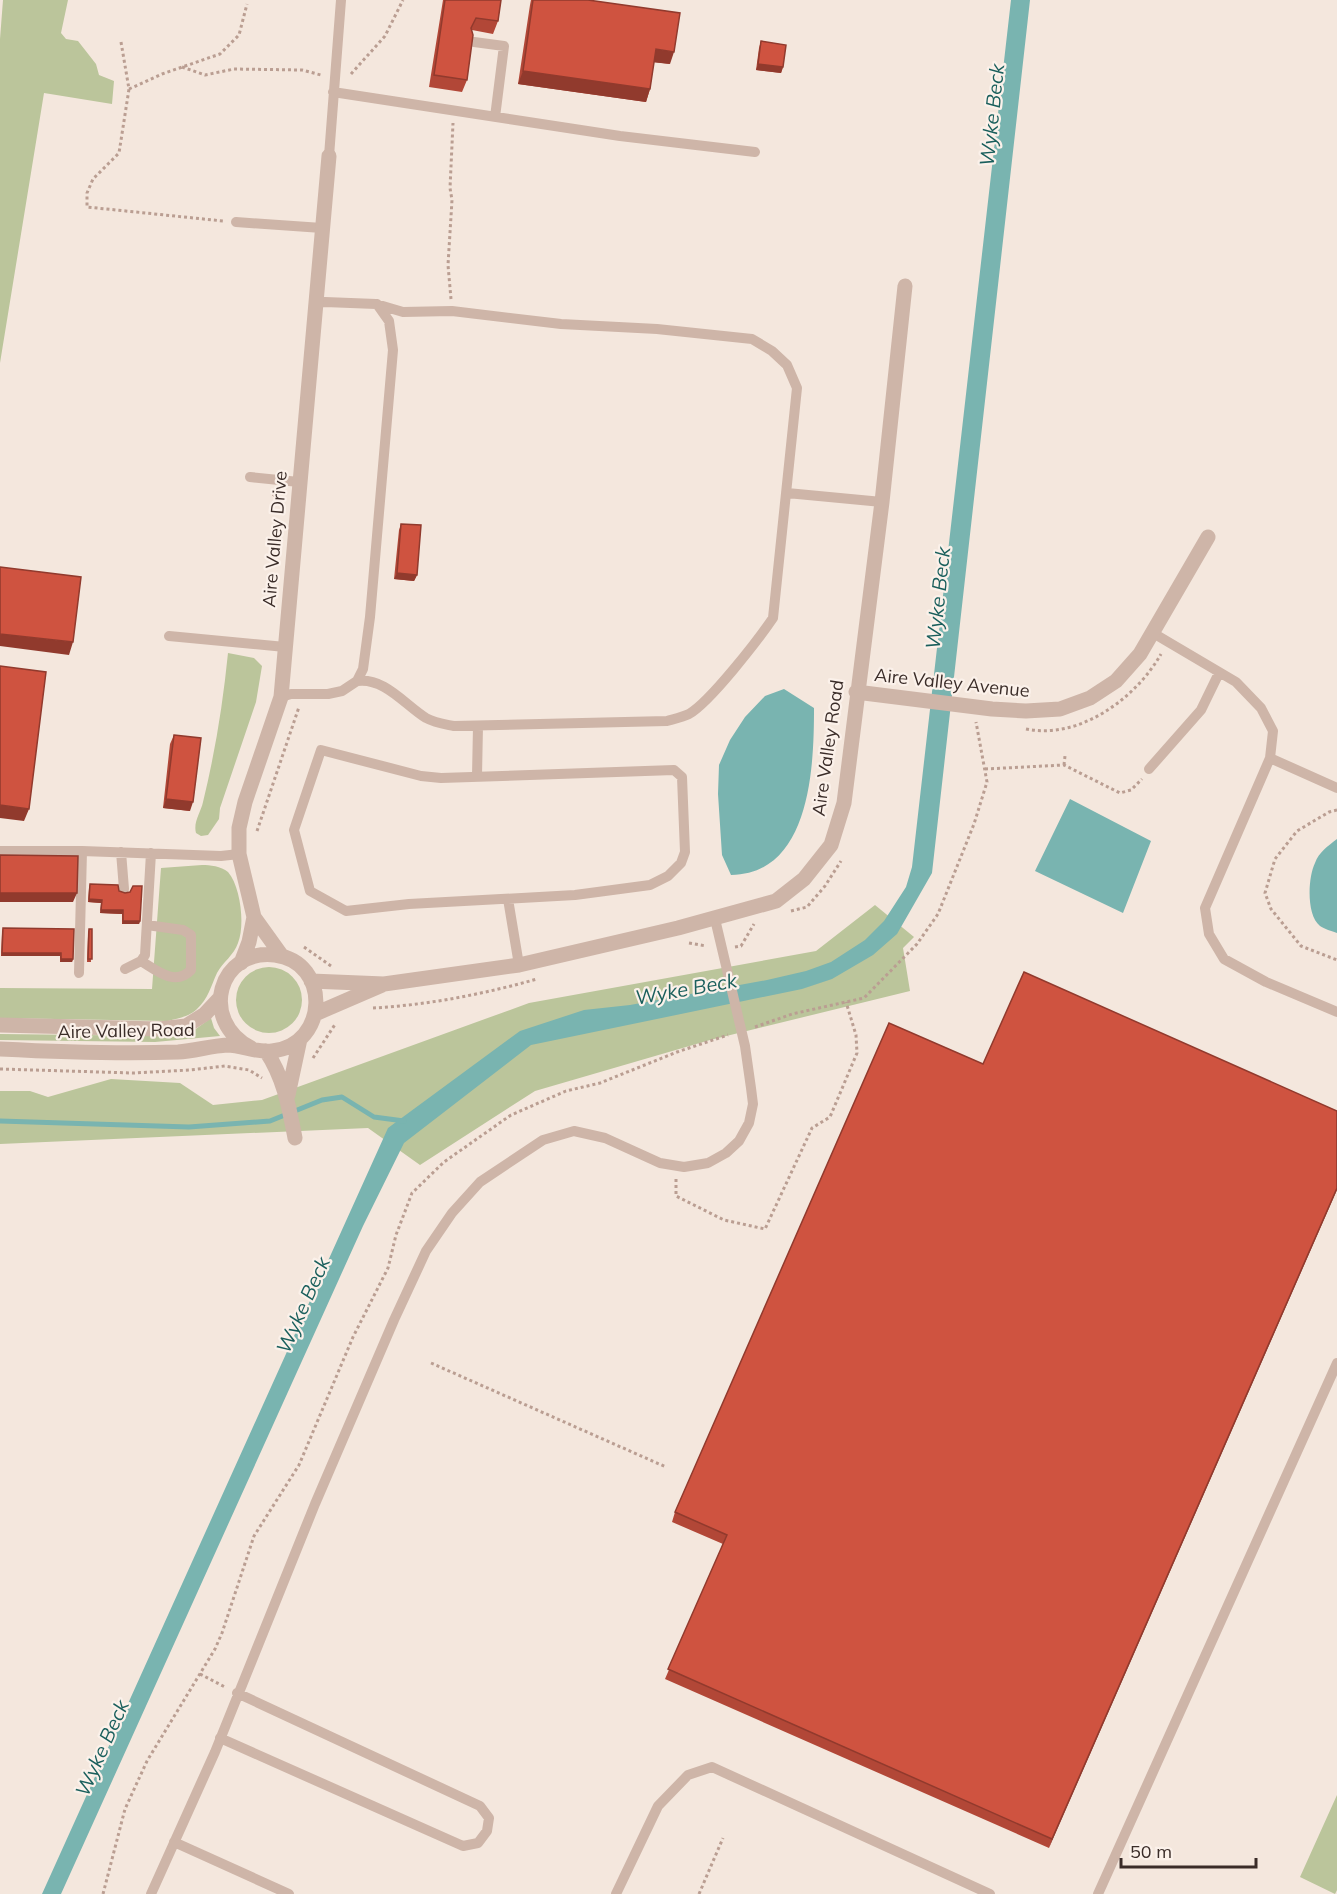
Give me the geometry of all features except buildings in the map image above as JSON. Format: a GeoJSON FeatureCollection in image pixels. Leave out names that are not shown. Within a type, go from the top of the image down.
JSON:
{"type":"FeatureCollection","features":[{"type":"Feature","properties":{"kind":"street","name":"Aire Valley Drive"},"geometry":{"type":"LineString","coordinates":[[282,956],[254,917],[239,854],[239,828],[245,802],[280,697],[329,156]]}},
{"type":"Feature","properties":{"kind":"street","name":"Aire Valley Road"},"geometry":{"type":"LineString","coordinates":[[311,981],[384,984],[519,964],[715,919],[776,902],[804,879],[831,845],[843,803],[882,502],[905,286]]}},
{"type":"Feature","properties":{"kind":"street","name":"Aire Valley Avenue"},"geometry":{"type":"LineString","coordinates":[[856,692],[1026,711],[1060,709],[1090,698],[1116,681],[1140,654],[1208,537]]}},
{"type":"Feature","properties":{"kind":"street","name":"Aire Valley Drive"},"geometry":{"type":"LineString","coordinates":[[241,963],[249,942],[254,917]]}},
{"type":"Feature","properties":{"kind":"street"},"geometry":{"type":"LineString","coordinates":[[241,963],[267,954],[282,956],[304,970],[315,992],[315,1014],[310,1028],[300,1040],[288,1100]]}},
{"type":"Feature","properties":{"kind":"street","name":"Aire Valley Road"},"geometry":{"type":"LineString","coordinates":[[0,1025],[159,1029],[186,1026],[204,1014],[220,998],[227,978],[241,963]]}},
{"type":"Feature","properties":{"kind":"street","name":"Aire Valley Road"},"geometry":{"type":"LineString","coordinates":[[315,1014],[384,984]]}},
{"type":"Feature","properties":{"kind":"street"},"geometry":{"type":"LineString","coordinates":[[220,998],[220,1011],[231,1034],[240,1042],[259,1050],[279,1073],[288,1100],[295,1138]]}},
{"type":"Feature","properties":{"kind":"street","name":"Aire Valley Road"},"geometry":{"type":"LineString","coordinates":[[0,1049],[127,1053],[180,1052],[228,1045],[259,1050],[287,1047],[300,1040]]}},
{"type":"Feature","properties":{"kind":"lane"},"geometry":{"type":"LineString","coordinates":[[329,156],[341,0]]}},
{"type":"Feature","properties":{"kind":"lane"},"geometry":{"type":"LineString","coordinates":[[474,42],[504,45],[495,117]]}},
{"type":"Feature","properties":{"kind":"lane"},"geometry":{"type":"LineString","coordinates":[[333,92],[620,136],[755,153]]}},
{"type":"Feature","properties":{"kind":"lane"},"geometry":{"type":"LineString","coordinates":[[236,222],[322,228]]}},
{"type":"Feature","properties":{"kind":"lane"},"geometry":{"type":"LineString","coordinates":[[280,697],[291,694],[328,694],[342,691],[357,681],[365,680],[380,685],[426,718],[454,726],[667,721],[689,714],[709,697],[763,633],[772,618],[797,388],[787,365],[772,351],[752,339],[657,329],[561,324],[452,311],[403,312],[376,304],[315,303]]}},
{"type":"Feature","properties":{"kind":"lane"},"geometry":{"type":"LineString","coordinates":[[357,681],[363,669],[370,617],[393,350],[389,321],[376,304]]}},
{"type":"Feature","properties":{"kind":"lane"},"geometry":{"type":"LineString","coordinates":[[250,477],[299,482]]}},
{"type":"Feature","properties":{"kind":"lane"},"geometry":{"type":"LineString","coordinates":[[787,493],[882,502]]}},
{"type":"Feature","properties":{"kind":"lane"},"geometry":{"type":"LineString","coordinates":[[1153,633],[1236,682],[1261,708],[1274,731],[1270,758],[1205,908],[1209,934],[1224,959],[1266,982],[1337,1012]]}},
{"type":"Feature","properties":{"kind":"lane"},"geometry":{"type":"LineString","coordinates":[[169,636],[285,647]]}},
{"type":"Feature","properties":{"kind":"lane"},"geometry":{"type":"LineString","coordinates":[[1149,769],[1200,710],[1219,673]]}},
{"type":"Feature","properties":{"kind":"lane"},"geometry":{"type":"LineString","coordinates":[[477,776],[478,726]]}},
{"type":"Feature","properties":{"kind":"lane"},"geometry":{"type":"LineString","coordinates":[[321,750],[421,776],[441,778],[477,776],[674,770],[682,777],[685,852],[681,863],[668,876],[650,885],[575,895],[409,904],[346,911],[310,891],[294,830],[321,750]]}},
{"type":"Feature","properties":{"kind":"lane"},"geometry":{"type":"LineString","coordinates":[[1270,758],[1337,788]]}},
{"type":"Feature","properties":{"kind":"lane"},"geometry":{"type":"LineString","coordinates":[[0,851],[81,851],[221,856],[239,854]]}},
{"type":"Feature","properties":{"kind":"lane"},"geometry":{"type":"LineString","coordinates":[[80,973],[81,851]]}},
{"type":"Feature","properties":{"kind":"lane"},"geometry":{"type":"LineString","coordinates":[[121,852],[124,889]]}},
{"type":"Feature","properties":{"kind":"lane"},"geometry":{"type":"LineString","coordinates":[[125,969],[141,961],[145,955],[151,853]]}},
{"type":"Feature","properties":{"kind":"lane"},"geometry":{"type":"LineString","coordinates":[[508,899],[519,964]]}},
{"type":"Feature","properties":{"kind":"lane"},"geometry":{"type":"LineString","coordinates":[[151,1894],[220,1738],[315,1504],[394,1320],[426,1251],[452,1214],[480,1182],[543,1140],[574,1131],[605,1138],[660,1163],[684,1167],[708,1162],[726,1153],[738,1141],[749,1123],[753,1104],[745,1046],[715,919]]}},
{"type":"Feature","properties":{"kind":"lane"},"geometry":{"type":"LineString","coordinates":[[141,961],[164,975],[178,978],[191,970],[191,935],[183,930],[147,925]]}},
{"type":"Feature","properties":{"kind":"lane"},"geometry":{"type":"LineString","coordinates":[[1098,1894],[1337,1363]]}},
{"type":"Feature","properties":{"kind":"lane"},"geometry":{"type":"LineString","coordinates":[[220,1738],[463,1846],[478,1843],[487,1831],[489,1818],[480,1806],[237,1693]]}},
{"type":"Feature","properties":{"kind":"lane"},"geometry":{"type":"LineString","coordinates":[[616,1894],[658,1806],[688,1775],[712,1767],[990,1894]]}},
{"type":"Feature","properties":{"kind":"lane"},"geometry":{"type":"LineString","coordinates":[[174,1842],[289,1894]]}},
{"type":"Feature","properties":{"kind":"path"},"geometry":{"type":"LineString","coordinates":[[333,92],[385,36],[403,0]]}},
{"type":"Feature","properties":{"kind":"path"},"geometry":{"type":"LineString","coordinates":[[129,89],[162,74],[220,54],[238,35],[247,4]]}},
{"type":"Feature","properties":{"kind":"path"},"geometry":{"type":"LineString","coordinates":[[121,42],[129,89],[119,153],[93,179],[87,193],[87,207],[236,222]]}},
{"type":"Feature","properties":{"kind":"path"},"geometry":{"type":"LineString","coordinates":[[452,311],[448,265],[454,115]]}},
{"type":"Feature","properties":{"kind":"path"},"geometry":{"type":"LineString","coordinates":[[271,493],[279,499],[286,511]]}},
{"type":"Feature","properties":{"kind":"path"},"geometry":{"type":"LineString","coordinates":[[751,1028],[792,1014],[864,998],[917,944],[938,914],[974,824],[987,782],[974,714]]}},
{"type":"Feature","properties":{"kind":"path"},"geometry":{"type":"LineString","coordinates":[[1064,765],[1065,756]]}},
{"type":"Feature","properties":{"kind":"path"},"geometry":{"type":"LineString","coordinates":[[985,769],[1064,765],[1120,793],[1131,790],[1146,776],[1149,769]]}},
{"type":"Feature","properties":{"kind":"path"},"geometry":{"type":"LineString","coordinates":[[1337,810],[1329,812],[1297,831],[1275,860],[1265,893],[1271,909],[1301,946],[1337,960]]}},
{"type":"Feature","properties":{"kind":"path"},"geometry":{"type":"LineString","coordinates":[[676,1166],[676,1196],[724,1220],[765,1228],[812,1128],[830,1117],[857,1053],[856,1035],[846,1002]]}},
{"type":"Feature","properties":{"kind":"path"},"geometry":{"type":"LineString","coordinates":[[103,1894],[124,1809],[147,1761],[222,1633],[254,1536],[299,1465],[353,1337],[388,1268],[396,1235],[412,1193],[444,1162],[510,1115],[566,1092],[600,1083],[677,1052],[731,1034]]}},
{"type":"Feature","properties":{"kind":"path"},"geometry":{"type":"LineString","coordinates":[[0,1069],[132,1073],[225,1066],[249,1070],[269,1085]]}},
{"type":"Feature","properties":{"kind":"path"},"geometry":{"type":"LineString","coordinates":[[431,1363],[666,1467]]}},
{"type":"Feature","properties":{"kind":"path"},"geometry":{"type":"LineString","coordinates":[[200,1674],[237,1693]]}},
{"type":"Feature","properties":{"kind":"path"},"geometry":{"type":"LineString","coordinates":[[699,1894],[723,1838]]}},
{"type":"Feature","properties":{"kind":"green space"},"geometry":{"type":"Polygon","coordinates":[[[3,0],[68,0],[61,33],[66,39],[78,41],[96,64],[99,75],[114,81],[112,104],[44,93],[0,363],[0,39],[3,0]]]}},
{"type":"Feature","properties":{"kind":"green space"},"geometry":{"type":"Polygon","coordinates":[[[228,653],[254,658],[262,666],[256,702],[220,808],[219,819],[208,835],[201,836],[196,833],[196,825],[215,747],[228,653]]]}},
{"type":"Feature","properties":{"kind":"green space"},"geometry":{"type":"Polygon","coordinates":[[[202,865],[222,868],[228,872],[239,897],[241,927],[236,947],[217,973],[204,1001],[194,1012],[168,1021],[0,1018],[0,988],[152,989],[161,868],[202,865]]]}},
{"type":"Feature","properties":{"kind":"green space"},"geometry":{"type":"Polygon","coordinates":[[[875,905],[914,937],[903,948],[910,991],[710,1040],[535,1091],[420,1165],[368,1128],[0,1144],[0,1091],[30,1091],[48,1097],[111,1079],[180,1083],[213,1105],[262,1100],[529,1003],[816,951],[875,905]]]}},
{"type":"Feature","properties":{"kind":"green space"},"geometry":{"type":"Polygon","coordinates":[[[269,967],[282,969],[297,982],[302,1000],[300,1013],[287,1028],[269,1033],[256,1031],[241,1018],[236,1000],[238,987],[251,972],[269,967]]]}},
{"type":"Feature","properties":{"kind":"green space"},"geometry":{"type":"Polygon","coordinates":[[[211,1018],[220,1036],[155,1042],[0,1040],[0,1034],[168,1036],[193,1031],[211,1018]]]}},
{"type":"Feature","properties":{"kind":"green space"},"geometry":{"type":"Polygon","coordinates":[[[1337,1795],[1337,1890],[1335,1894],[1300,1877],[1337,1795]]]}},
{"type":"Feature","properties":{"kind":"water"},"geometry":{"type":"Polygon","coordinates":[[[1011,0],[1030,0],[932,873],[897,934],[873,955],[832,979],[802,989],[531,1045],[404,1143],[363,1226],[61,1894],[42,1894],[388,1128],[520,1031],[584,1010],[630,1005],[767,980],[806,971],[831,962],[865,940],[884,921],[906,887],[912,867],[1011,0]]]}},
{"type":"Feature","properties":{"kind":"water"},"geometry":{"type":"Polygon","coordinates":[[[784,689],[814,708],[809,786],[802,813],[792,837],[778,857],[758,870],[731,875],[722,855],[718,794],[719,765],[730,740],[745,717],[765,696],[784,689]]]}},
{"type":"Feature","properties":{"kind":"water"},"geometry":{"type":"Polygon","coordinates":[[[1070,799],[1151,841],[1123,913],[1035,871],[1070,799]]]}},
{"type":"Feature","properties":{"kind":"water"},"geometry":{"type":"Polygon","coordinates":[[[1337,839],[1337,933],[1322,927],[1315,921],[1310,896],[1311,877],[1317,859],[1337,839]]]}},
{"type":"Feature","properties":{"kind":"waterway"},"geometry":{"type":"LineString","coordinates":[[0,1121],[189,1127],[270,1121],[322,1100],[342,1097],[374,1117],[404,1121]]}},
{"type":"Feature","properties":{"kind":"water label","name":"Wyke Beck"},"geometry":{"type":"Point","coordinates":[992,115]}},
{"type":"Feature","properties":{"kind":"water label","name":"Wyke Beck"},"geometry":{"type":"Point","coordinates":[938,598]}},
{"type":"Feature","properties":{"kind":"water label","name":"Wyke Beck"},"geometry":{"type":"Point","coordinates":[686,989]}},
{"type":"Feature","properties":{"kind":"water label","name":"Wyke Beck"},"geometry":{"type":"Point","coordinates":[303,1305]}},
{"type":"Feature","properties":{"kind":"water label","name":"Wyke Beck"},"geometry":{"type":"Point","coordinates":[102,1748]}}]}
